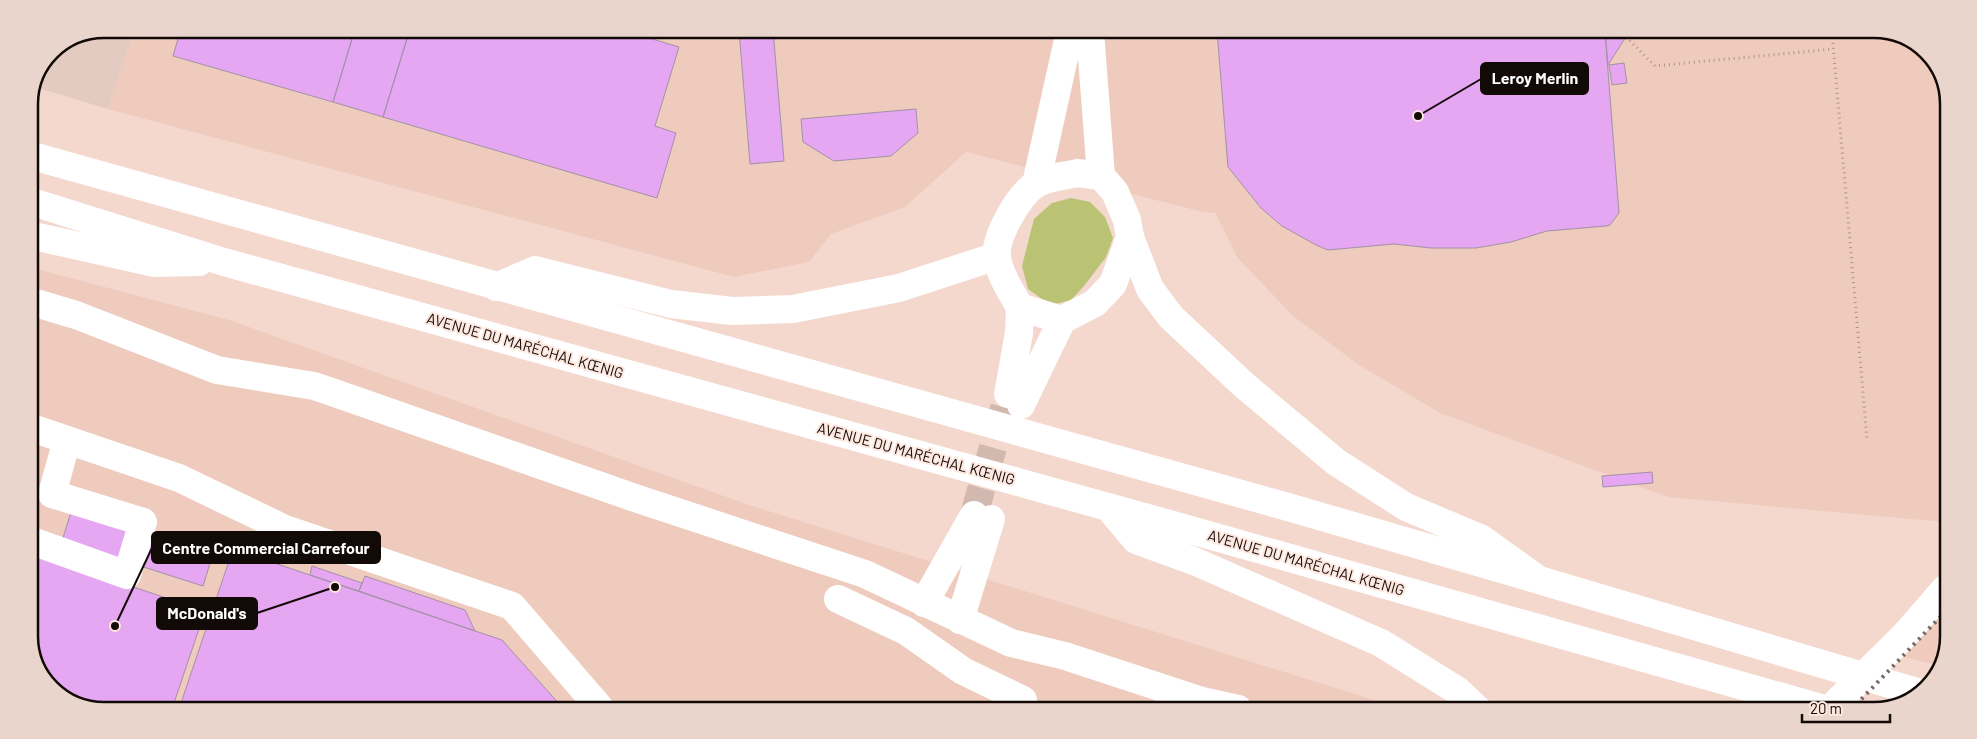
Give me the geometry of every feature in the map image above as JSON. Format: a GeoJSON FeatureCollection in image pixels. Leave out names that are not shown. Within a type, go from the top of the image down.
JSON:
{"type":"FeatureCollection","features":[{"type":"Feature","properties":{"kind":"main road"},"geometry":{"type":"LineString","coordinates":[[1069,37],[1036,184],[1012,213],[1001,234],[997,256],[1006,283],[1020,307],[1015,400],[1062,320],[1095,303],[1113,284],[1130,237]]}},
{"type":"Feature","properties":{"kind":"main road"},"geometry":{"type":"LineString","coordinates":[[1090,37],[1101,176],[1115,192],[1127,220],[1130,237],[1150,289],[1171,317],[1245,386],[1336,462],[1406,507],[1482,539],[1539,580]]}},
{"type":"Feature","properties":{"kind":"main road"},"geometry":{"type":"LineString","coordinates":[[38,157],[496,287],[1297,510],[1910,690]]}},
{"type":"Feature","properties":{"kind":"main road"},"geometry":{"type":"LineString","coordinates":[[1036,184],[1078,173],[1101,176]]}},
{"type":"Feature","properties":{"kind":"main road","name":"AVENUE DU MARÉCHAL KŒNIG"},"geometry":{"type":"LineString","coordinates":[[38,204],[224,262],[1799,702]]}},
{"type":"Feature","properties":{"kind":"main road"},"geometry":{"type":"LineString","coordinates":[[38,237],[155,263],[224,262]]}},
{"type":"Feature","properties":{"kind":"main road"},"geometry":{"type":"LineString","coordinates":[[496,287],[535,270],[671,304],[732,311],[792,309],[899,288],[997,256]]}},
{"type":"Feature","properties":{"kind":"main road"},"geometry":{"type":"LineString","coordinates":[[38,304],[76,315],[217,370],[314,386],[634,498],[866,574],[1011,643],[1065,656],[1206,702]]}},
{"type":"Feature","properties":{"kind":"main road"},"geometry":{"type":"LineString","coordinates":[[1020,307],[1062,320]]}},
{"type":"Feature","properties":{"kind":"main road"},"geometry":{"type":"LineString","coordinates":[[38,436],[68,440],[180,478],[285,529],[512,606],[595,702]]}},
{"type":"Feature","properties":{"kind":"main road"},"geometry":{"type":"LineString","coordinates":[[38,543],[127,575],[143,522],[52,494],[68,440]]}},
{"type":"Feature","properties":{"kind":"main road"},"geometry":{"type":"LineString","coordinates":[[1109,508],[1136,540],[1194,561],[1381,643],[1458,691],[1470,702]]}},
{"type":"Feature","properties":{"kind":"main road"},"geometry":{"type":"LineString","coordinates":[[924,603],[982,517],[960,620]]}},
{"type":"Feature","properties":{"kind":"main road"},"geometry":{"type":"LineString","coordinates":[[1827,702],[1905,635],[1940,596]]}},
{"type":"Feature","properties":{"kind":"main road"},"geometry":{"type":"LineString","coordinates":[[838,598],[906,631],[963,670],[1023,700]]}},
{"type":"Feature","properties":{"kind":"path"},"geometry":{"type":"LineString","coordinates":[[1626,37],[1655,66],[1833,50]]}},
{"type":"Feature","properties":{"kind":"path"},"geometry":{"type":"LineString","coordinates":[[1832,37],[1867,439]]}},
{"type":"Feature","properties":{"kind":"shaded area"},"geometry":{"type":"Polygon","coordinates":[[[104,37],[132,37],[108,109],[40,88],[43,78],[57,57],[78,43],[104,37]]]}},
{"type":"Feature","properties":{"kind":"shaded area"},"geometry":{"type":"Polygon","coordinates":[[[132,37],[1882,38],[1902,44],[1914,51],[1931,71],[1938,91],[1940,522],[1668,497],[1440,413],[1359,365],[1293,316],[1237,257],[1215,213],[1203,212],[966,152],[905,207],[831,234],[809,262],[734,277],[108,109],[132,37]]]}},
{"type":"Feature","properties":{"kind":"shaded area"},"geometry":{"type":"Polygon","coordinates":[[[38,269],[229,320],[749,505],[1381,702],[104,702],[83,698],[67,690],[51,676],[41,656],[38,639],[38,269]]]}},
{"type":"Feature","properties":{"kind":"shaded area"},"geometry":{"type":"Polygon","coordinates":[[[1940,613],[1939,644],[1933,664],[1901,656],[1940,613]]]}},
{"type":"Feature","properties":{"kind":"green space"},"geometry":{"type":"Polygon","coordinates":[[[1071,198],[1090,202],[1105,217],[1113,238],[1106,257],[1084,286],[1071,300],[1055,304],[1042,299],[1028,289],[1022,266],[1034,219],[1052,203],[1071,198]]]}},
{"type":"Feature","properties":{"kind":"building"},"geometry":{"type":"Polygon","coordinates":[[[179,37],[353,37],[333,102],[173,56],[179,37]]]}},
{"type":"Feature","properties":{"kind":"building"},"geometry":{"type":"Polygon","coordinates":[[[353,37],[408,37],[383,117],[333,102],[353,37]]]}},
{"type":"Feature","properties":{"kind":"building"},"geometry":{"type":"Polygon","coordinates":[[[408,37],[646,37],[679,47],[655,126],[676,133],[657,198],[383,117],[408,37]]]}},
{"type":"Feature","properties":{"kind":"building"},"geometry":{"type":"Polygon","coordinates":[[[740,37],[774,37],[784,161],[750,164],[740,37]]]}},
{"type":"Feature","properties":{"kind":"building"},"geometry":{"type":"Polygon","coordinates":[[[1217,37],[1605,37],[1619,213],[1610,225],[1547,231],[1511,242],[1476,248],[1431,248],[1394,244],[1328,250],[1282,226],[1261,208],[1228,167],[1217,37]]]}},
{"type":"Feature","properties":{"kind":"building"},"geometry":{"type":"Polygon","coordinates":[[[1605,37],[1626,37],[1608,65],[1605,37]]]}},
{"type":"Feature","properties":{"kind":"building"},"geometry":{"type":"Polygon","coordinates":[[[1624,63],[1627,83],[1612,85],[1609,65],[1624,63]]]}},
{"type":"Feature","properties":{"kind":"building"},"geometry":{"type":"Polygon","coordinates":[[[916,109],[918,133],[891,156],[834,161],[803,142],[801,119],[916,109]]]}},
{"type":"Feature","properties":{"kind":"building"},"geometry":{"type":"Polygon","coordinates":[[[1652,472],[1653,483],[1603,487],[1602,476],[1652,472]]]}},
{"type":"Feature","properties":{"kind":"building"},"geometry":{"type":"Polygon","coordinates":[[[71,512],[212,557],[203,586],[62,541],[71,512]]]}},
{"type":"Feature","properties":{"kind":"building"},"geometry":{"type":"Polygon","coordinates":[[[233,549],[502,640],[558,702],[181,702],[233,549]]]}},
{"type":"Feature","properties":{"kind":"building"},"geometry":{"type":"Polygon","coordinates":[[[38,555],[205,611],[174,702],[104,702],[83,698],[67,690],[51,676],[41,656],[38,639],[38,555]]]}},
{"type":"Feature","properties":{"kind":"building"},"geometry":{"type":"Polygon","coordinates":[[[312,566],[362,583],[359,591],[310,575],[312,566]]]}},
{"type":"Feature","properties":{"kind":"building"},"geometry":{"type":"Polygon","coordinates":[[[365,576],[465,610],[475,631],[359,591],[365,576]]]}},
{"type":"Feature","properties":{"kind":"tunnel"},"geometry":{"type":"LineString","coordinates":[[974,515],[1008,394]]}},
{"type":"Feature","properties":{"kind":"railway"},"geometry":{"type":"LineString","coordinates":[[1859,702],[1940,617]]}},
{"type":"Feature","properties":{"kind":"place","name":"Leroy Merlin"},"geometry":{"type":"Point","coordinates":[1418,116]}},
{"type":"Feature","properties":{"kind":"place","name":"McDonald's"},"geometry":{"type":"Point","coordinates":[335,587]}},
{"type":"Feature","properties":{"kind":"place","name":"Centre Commercial Carrefour"},"geometry":{"type":"Point","coordinates":[115,626]}}]}
